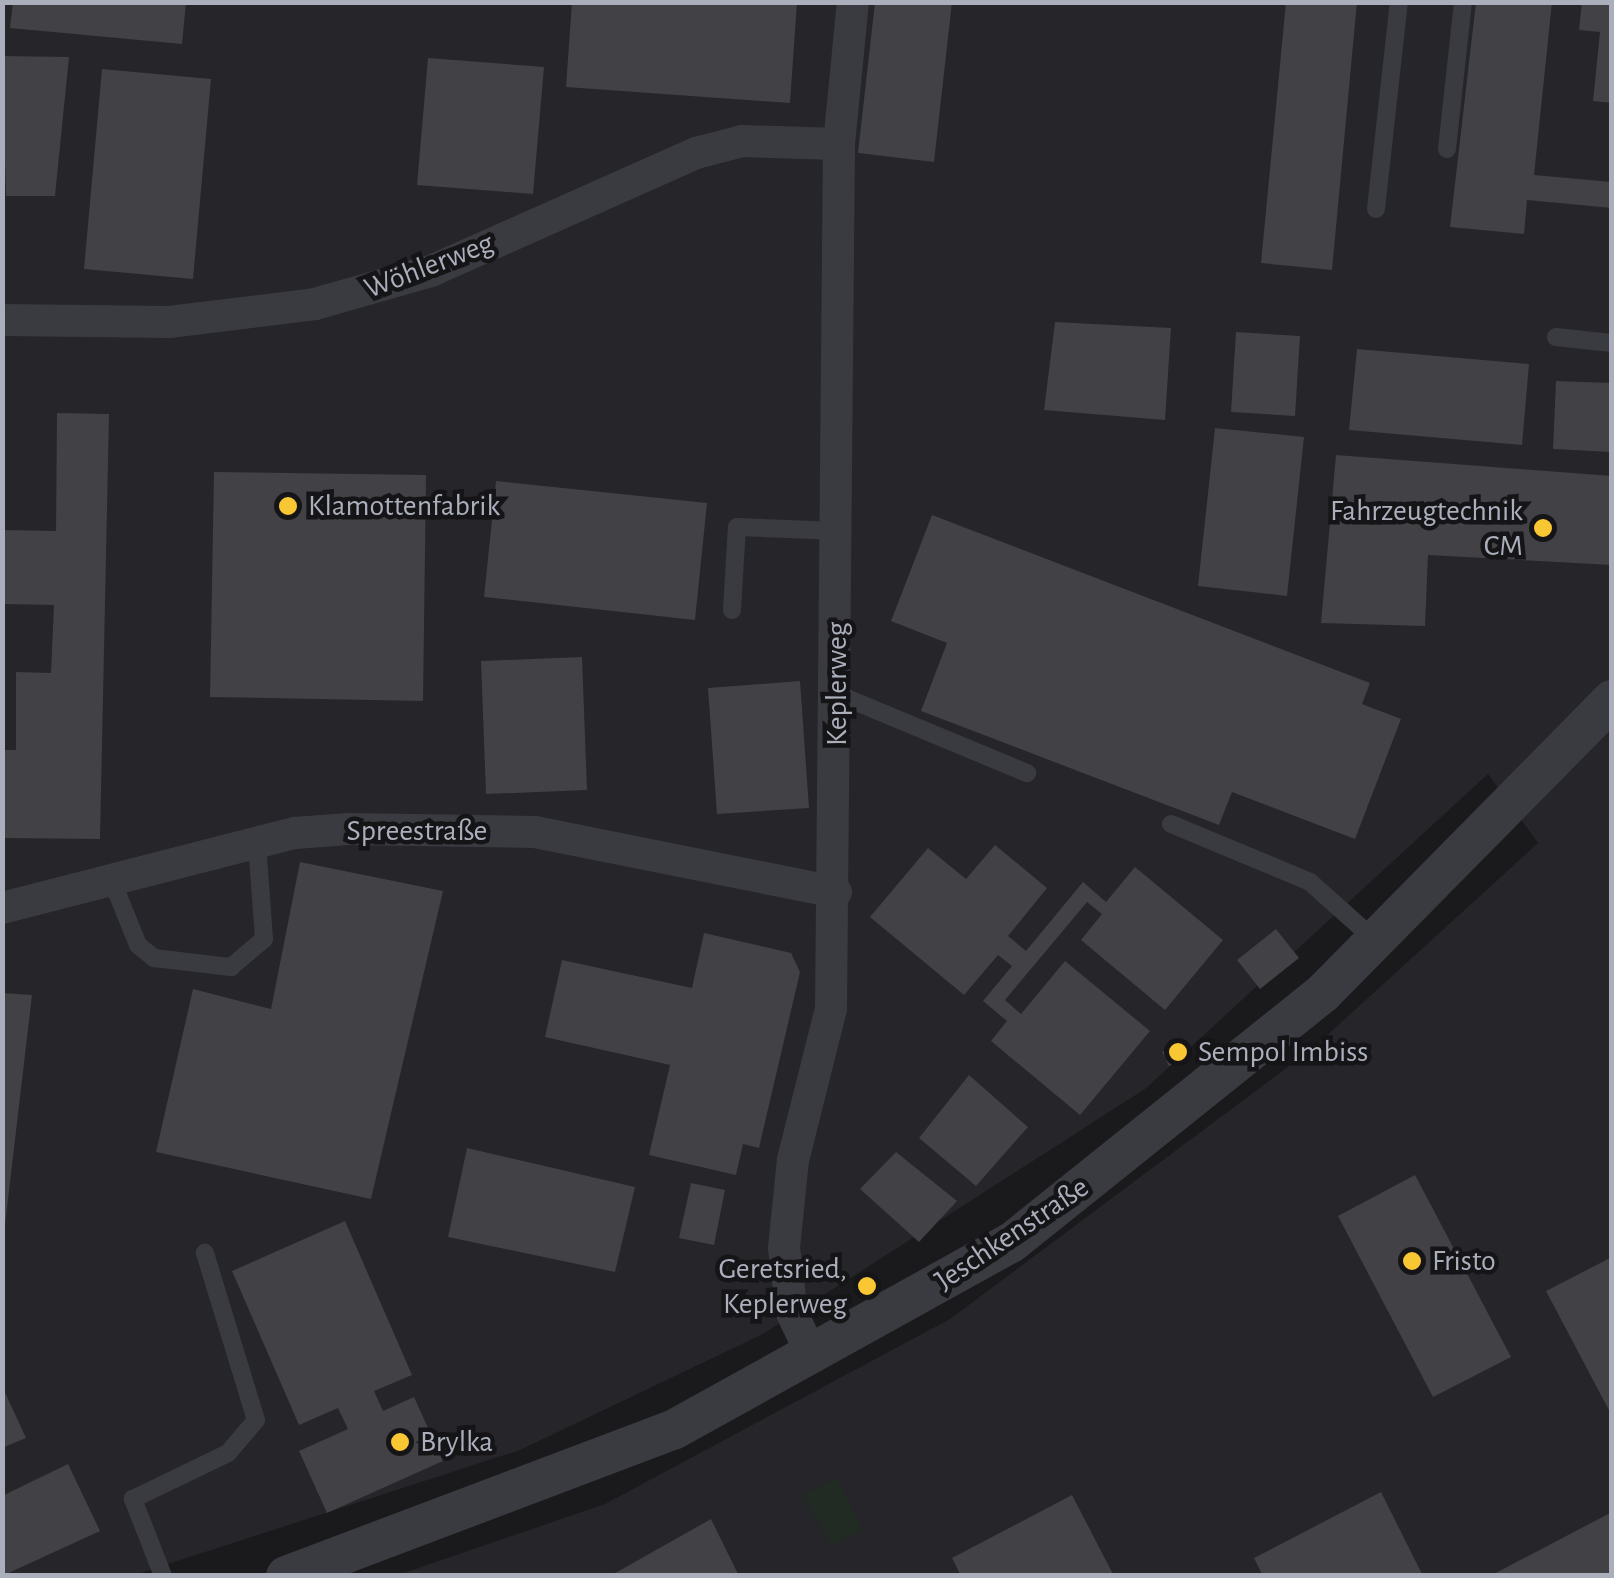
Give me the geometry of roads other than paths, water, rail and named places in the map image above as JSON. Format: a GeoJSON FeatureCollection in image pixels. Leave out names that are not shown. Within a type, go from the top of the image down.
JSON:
{"type":"FeatureCollection","features":[{"type":"Feature","properties":{"kind":"street","name":"Keplerweg"},"geometry":{"type":"LineString","coordinates":[[812,1356],[792,1312],[784,1248],[793,1160],[831,1009],[836,892],[839,144],[853,2]]}},
{"type":"Feature","properties":{"kind":"street","name":"Wöhlerweg"},"geometry":{"type":"LineString","coordinates":[[2,320],[170,322],[315,304],[432,271],[696,153],[742,141],[839,144]]}},
{"type":"Feature","properties":{"kind":"street","name":"Jeschkenstraße"},"geometry":{"type":"LineString","coordinates":[[286,1576],[542,1486],[673,1430],[1011,1243],[1185,1110],[1377,941],[1612,700]]}},
{"type":"Feature","properties":{"kind":"street","name":"Spreestraße"},"geometry":{"type":"LineString","coordinates":[[2,908],[257,843],[348,829],[535,832],[836,892]]}},
{"type":"Feature","properties":{"kind":"lane"},"geometry":{"type":"LineString","coordinates":[[1376,209],[1399,2]]}},
{"type":"Feature","properties":{"kind":"lane"},"geometry":{"type":"LineString","coordinates":[[1446,149],[1463,2]]}},
{"type":"Feature","properties":{"kind":"lane"},"geometry":{"type":"LineString","coordinates":[[1556,337],[1612,343]]}},
{"type":"Feature","properties":{"kind":"lane"},"geometry":{"type":"LineString","coordinates":[[732,610],[737,527],[838,531]]}},
{"type":"Feature","properties":{"kind":"lane"},"geometry":{"type":"LineString","coordinates":[[837,694],[1028,772]]}},
{"type":"Feature","properties":{"kind":"lane"},"geometry":{"type":"LineString","coordinates":[[1172,824],[1310,882],[1377,941]]}},
{"type":"Feature","properties":{"kind":"lane"},"geometry":{"type":"LineString","coordinates":[[113,882],[138,944],[154,958],[231,966],[264,939],[257,843]]}},
{"type":"Feature","properties":{"kind":"lane"},"geometry":{"type":"LineString","coordinates":[[162,1576],[133,1499],[228,1453],[256,1420],[205,1253]]}},
{"type":"Feature","properties":{"kind":"place","name":"Klamottenfabrik"},"geometry":{"type":"Point","coordinates":[288,506]}},
{"type":"Feature","properties":{"kind":"place","name":"Fahrzeugtechnik CM"},"geometry":{"type":"Point","coordinates":[1543,528]}},
{"type":"Feature","properties":{"kind":"place","name":"Sempol Imbiss"},"geometry":{"type":"Point","coordinates":[1178,1052]}},
{"type":"Feature","properties":{"kind":"place","name":"Fristo"},"geometry":{"type":"Point","coordinates":[1412,1261]}},
{"type":"Feature","properties":{"kind":"place","name":"Geretsried, Keplerweg"},"geometry":{"type":"Point","coordinates":[867,1286]}},
{"type":"Feature","properties":{"kind":"place","name":"Brylka"},"geometry":{"type":"Point","coordinates":[400,1442]}}]}
